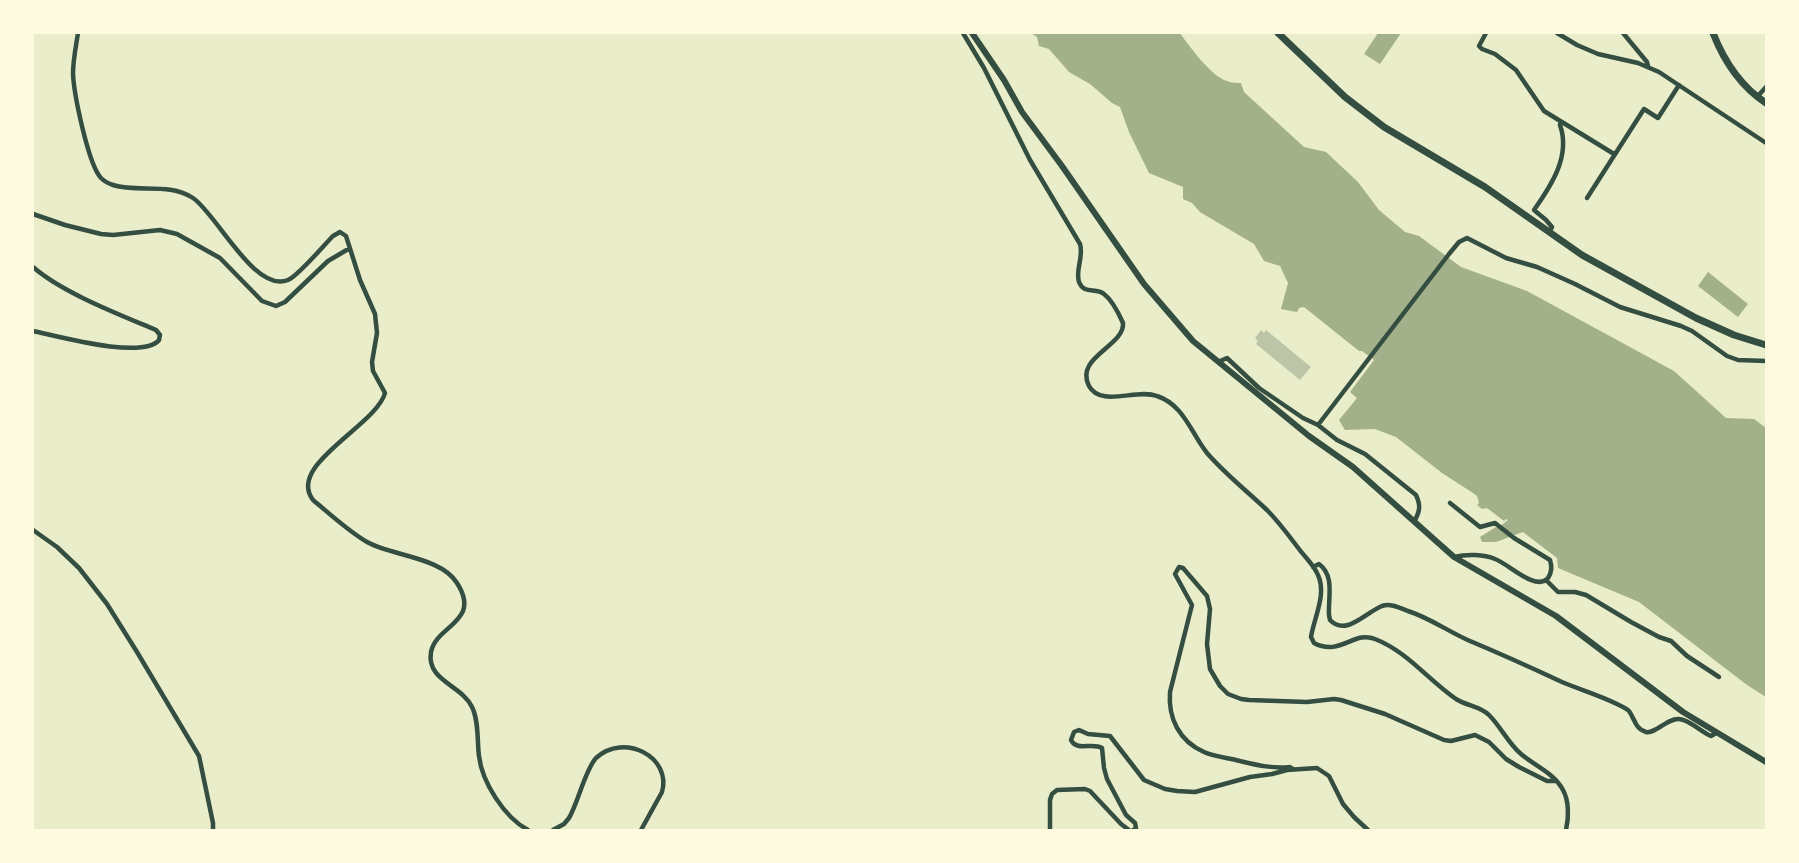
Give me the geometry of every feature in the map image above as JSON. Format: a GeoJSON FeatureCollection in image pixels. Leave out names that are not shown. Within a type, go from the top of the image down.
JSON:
{"type":"FeatureCollection","features":[{"type":"Feature","properties":{"kind":"main road"},"geometry":{"type":"LineString","coordinates":[[972,33],[1004,80],[1022,112],[1144,284],[1186,334],[1309,436],[1353,466],[1454,557],[1556,616],[1662,697],[1716,733],[1766,762]]}},
{"type":"Feature","properties":{"kind":"main road"},"geometry":{"type":"LineString","coordinates":[[1278,33],[1345,96],[1384,126],[1485,187],[1582,255],[1696,318],[1734,335],[1766,345]]}},
{"type":"Feature","properties":{"kind":"main road"},"geometry":{"type":"LineString","coordinates":[[1713,33],[1729,67],[1757,98],[1766,103]]}},
{"type":"Feature","properties":{"kind":"street"},"geometry":{"type":"LineString","coordinates":[[78,33],[73,66],[76,103],[90,152],[101,178],[111,185],[121,187],[163,188],[189,195],[202,206],[222,233],[253,267],[264,278],[274,281],[289,280],[338,233],[344,233],[346,236],[360,280],[375,314],[377,333],[372,362],[385,393],[382,401],[365,422],[338,443],[319,463],[309,480],[308,490],[313,500],[368,542],[421,559],[456,580],[464,605],[454,624],[435,642],[431,651],[433,668],[443,680],[465,695],[471,704],[474,712],[479,759],[492,791],[505,812],[528,830]]}},
{"type":"Feature","properties":{"kind":"street"},"geometry":{"type":"LineString","coordinates":[[963,33],[984,68],[1030,160],[1080,244],[1082,254],[1078,276],[1080,285],[1086,290],[1105,294],[1123,323],[1124,328],[1118,336],[1090,364],[1087,372],[1089,386],[1094,392],[1109,398],[1148,393],[1157,395],[1174,405],[1215,462],[1276,520],[1318,575],[1321,589],[1311,637],[1314,643],[1333,648],[1362,638],[1370,638],[1411,660],[1454,697],[1487,713],[1521,754],[1556,780],[1562,788],[1567,803],[1566,830]]}},
{"type":"Feature","properties":{"kind":"street"},"geometry":{"type":"LineString","coordinates":[[1486,33],[1479,46],[1496,54],[1516,70],[1544,111],[1614,154]]}},
{"type":"Feature","properties":{"kind":"street"},"geometry":{"type":"LineString","coordinates":[[1557,33],[1598,54],[1648,66],[1766,143]]}},
{"type":"Feature","properties":{"kind":"street"},"geometry":{"type":"LineString","coordinates":[[1623,33],[1648,66]]}},
{"type":"Feature","properties":{"kind":"street"},"geometry":{"type":"LineString","coordinates":[[1587,198],[1644,109],[1658,118],[1679,85]]}},
{"type":"Feature","properties":{"kind":"street"},"geometry":{"type":"LineString","coordinates":[[1757,98],[1766,87]]}},
{"type":"Feature","properties":{"kind":"street"},"geometry":{"type":"LineString","coordinates":[[1550,232],[1552,227],[1534,210],[1560,162],[1564,147],[1561,122]]}},
{"type":"Feature","properties":{"kind":"street"},"geometry":{"type":"LineString","coordinates":[[33,214],[101,234],[113,235],[160,230],[177,234],[220,258],[262,301],[276,306],[285,302],[328,261],[350,248]]}},
{"type":"Feature","properties":{"kind":"street"},"geometry":{"type":"LineString","coordinates":[[1318,425],[1449,254],[1459,242],[1469,238],[1506,258],[1537,267],[1620,307],[1692,331],[1727,356],[1738,360],[1766,361]]}},
{"type":"Feature","properties":{"kind":"street"},"geometry":{"type":"LineString","coordinates":[[33,267],[46,277],[87,299],[156,330],[160,335],[159,340],[153,346],[101,346],[33,331]]}},
{"type":"Feature","properties":{"kind":"street"},"geometry":{"type":"LineString","coordinates":[[1218,362],[1227,358],[1259,388],[1303,418],[1318,425],[1337,440],[1365,454],[1416,495],[1421,504],[1414,522]]}},
{"type":"Feature","properties":{"kind":"street"},"geometry":{"type":"LineString","coordinates":[[1450,503],[1480,527],[1495,523],[1514,538],[1550,560],[1552,567],[1546,580],[1538,583],[1492,557],[1464,554],[1454,557]]}},
{"type":"Feature","properties":{"kind":"street"},"geometry":{"type":"LineString","coordinates":[[33,530],[57,547],[79,568],[107,604],[149,671],[199,756],[213,830]]}},
{"type":"Feature","properties":{"kind":"street"},"geometry":{"type":"LineString","coordinates":[[1313,567],[1319,564],[1322,566],[1330,579],[1329,615],[1330,620],[1338,626],[1344,627],[1352,624],[1381,606],[1395,606],[1416,613],[1454,634],[1625,708],[1636,726],[1644,731],[1651,732],[1676,719],[1683,720],[1711,736],[1716,733]]}},
{"type":"Feature","properties":{"kind":"street"},"geometry":{"type":"LineString","coordinates":[[1293,769],[1264,766],[1206,753],[1186,740],[1174,724],[1169,706],[1171,683],[1192,604],[1175,574],[1179,567],[1183,568],[1207,596],[1210,605],[1208,645],[1210,669],[1220,686],[1234,697],[1307,702],[1341,700],[1385,714],[1444,740],[1451,741],[1475,735],[1489,742],[1506,759],[1519,767],[1547,781],[1556,780]]}},
{"type":"Feature","properties":{"kind":"street"},"geometry":{"type":"LineString","coordinates":[[1546,580],[1558,592],[1575,592],[1586,595],[1631,622],[1671,641],[1687,656],[1719,677]]}},
{"type":"Feature","properties":{"kind":"street"},"geometry":{"type":"LineString","coordinates":[[1050,830],[1052,794],[1057,790],[1085,789],[1090,791],[1121,824],[1131,830],[1136,828],[1126,815],[1107,779],[1102,748],[1095,745],[1079,747],[1073,744],[1071,736],[1079,730],[1088,734],[1110,736],[1144,780],[1165,789],[1195,792],[1250,777],[1293,769],[1310,767],[1324,771],[1329,776],[1343,804],[1353,817],[1368,830]]}},
{"type":"Feature","properties":{"kind":"street"},"geometry":{"type":"LineString","coordinates":[[553,830],[569,818],[592,763],[608,750],[621,746],[646,753],[659,768],[663,777],[663,792],[641,830]]}},
{"type":"Feature","properties":{"kind":"shaded area"},"geometry":{"type":"Polygon","coordinates":[[[1031,33],[1180,33],[1215,74],[1229,82],[1241,83],[1244,92],[1304,147],[1326,152],[1358,182],[1379,210],[1405,232],[1419,236],[1461,267],[1527,291],[1674,371],[1726,418],[1754,419],[1766,428],[1766,697],[1639,602],[1558,568],[1557,558],[1523,532],[1496,542],[1482,542],[1480,537],[1508,520],[1504,521],[1487,508],[1482,509],[1477,505],[1479,503],[1477,496],[1442,473],[1396,437],[1375,429],[1345,430],[1339,420],[1357,398],[1350,392],[1374,360],[1359,351],[1304,307],[1299,308],[1297,312],[1281,309],[1288,283],[1280,266],[1264,261],[1254,244],[1200,212],[1192,203],[1183,199],[1183,187],[1149,173],[1129,132],[1120,107],[1090,84],[1069,72],[1049,49],[1039,46],[1037,37],[1031,33]]]}},
{"type":"Feature","properties":{"kind":"shaded area"},"geometry":{"type":"Polygon","coordinates":[[[1378,33],[1401,33],[1380,64],[1364,54],[1378,33]]]}},
{"type":"Feature","properties":{"kind":"shaded area"},"geometry":{"type":"Polygon","coordinates":[[[1708,272],[1748,304],[1738,317],[1698,286],[1708,272]]]}},
{"type":"Feature","properties":{"kind":"building"},"geometry":{"type":"Polygon","coordinates":[[[1261,330],[1264,333],[1266,330],[1311,367],[1300,380],[1256,344],[1258,341],[1255,338],[1261,330]]]}}]}
